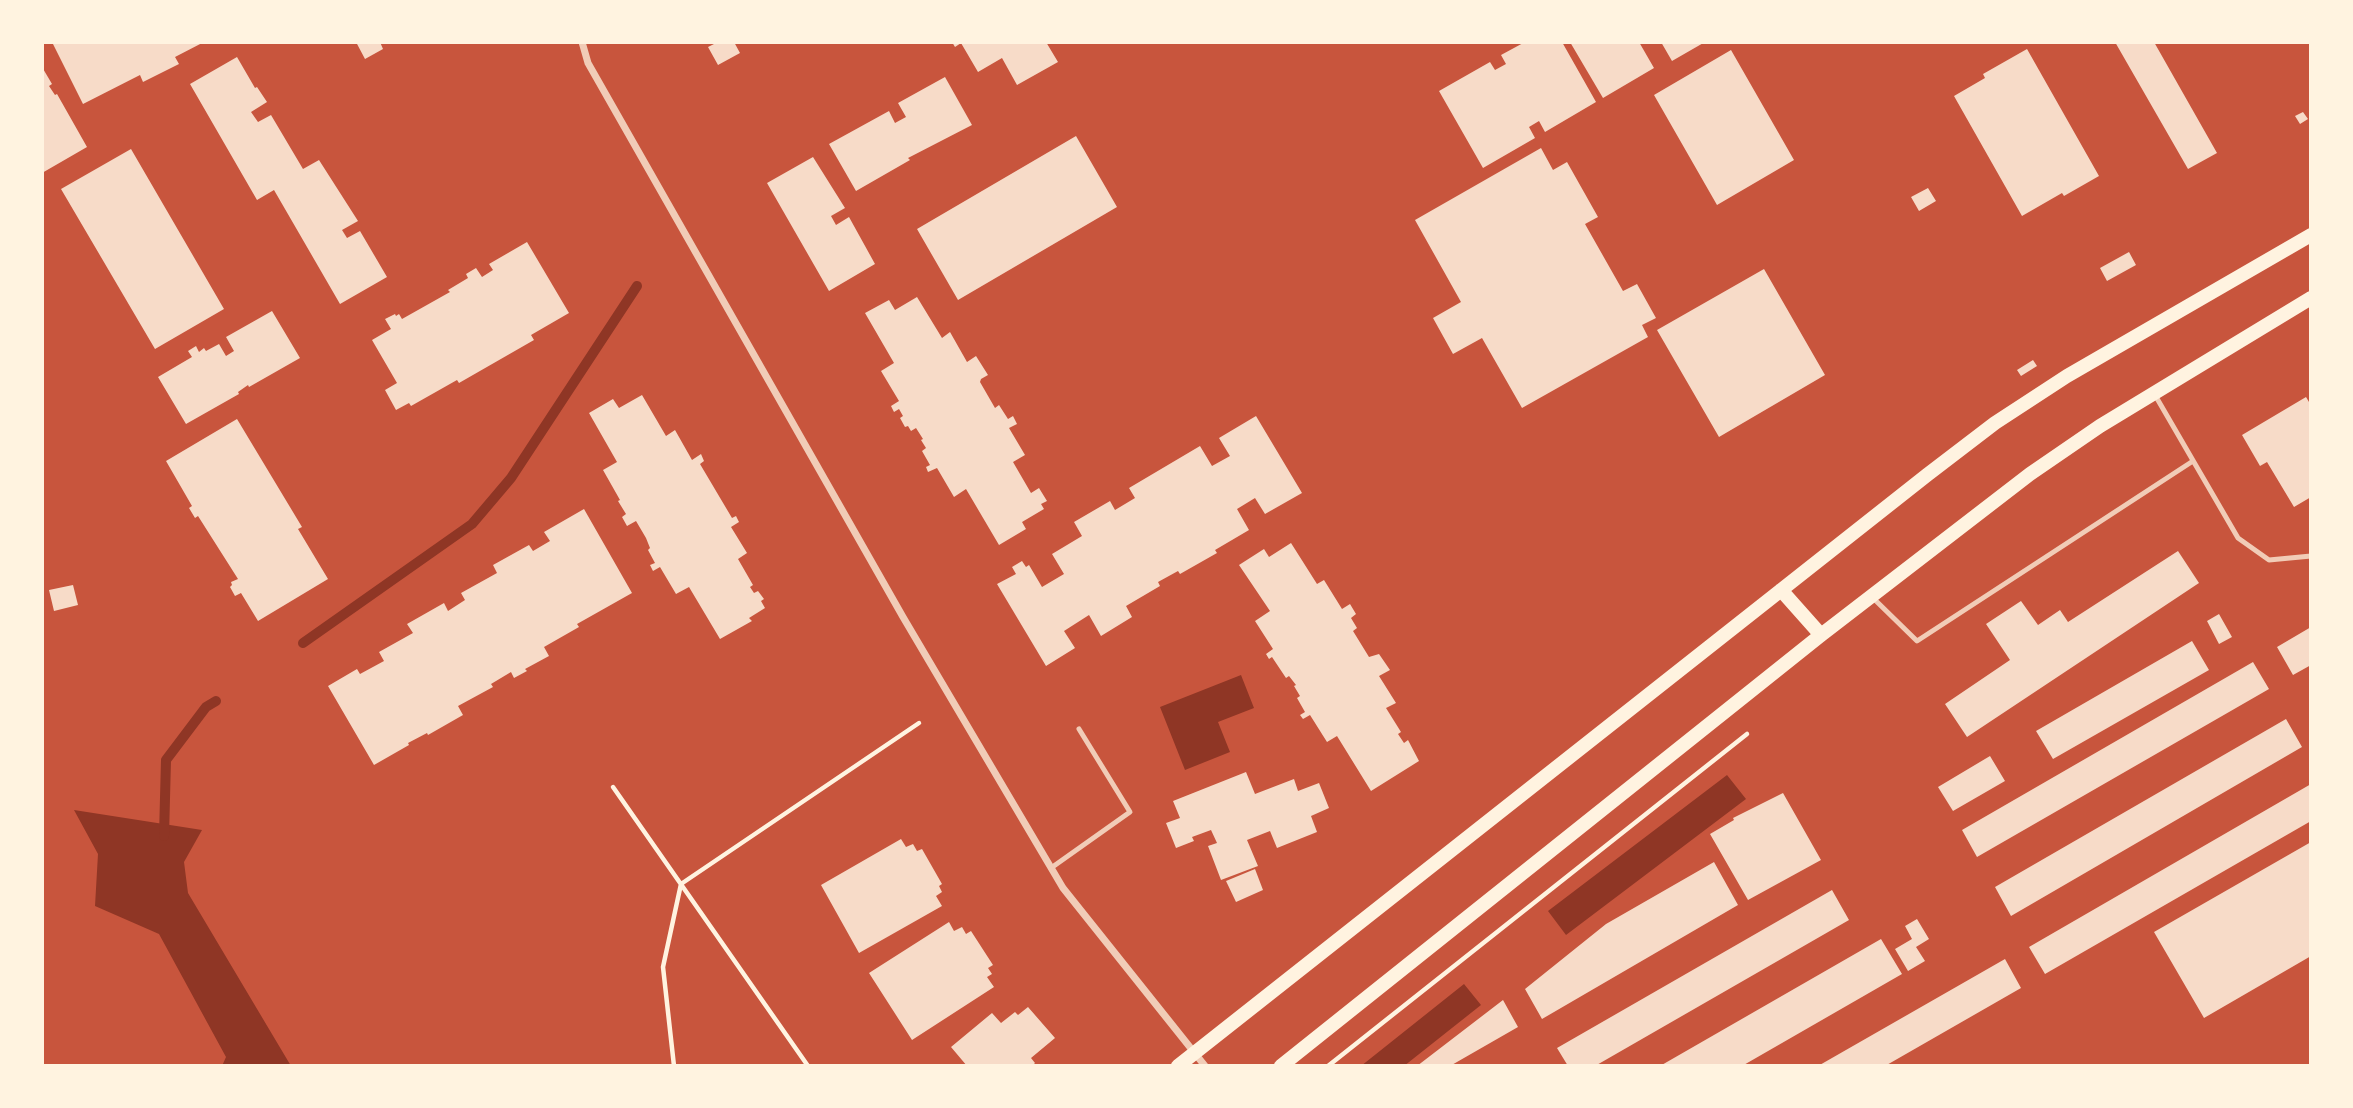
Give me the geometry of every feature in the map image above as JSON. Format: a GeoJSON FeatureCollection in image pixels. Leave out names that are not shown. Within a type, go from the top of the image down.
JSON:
{"type":"FeatureCollection","features":[{"type":"Feature","properties":{"kind":"main road"},"geometry":{"type":"LineString","coordinates":[[1178,1066],[2005,416],[2067,376],[2311,235]]}},
{"type":"Feature","properties":{"kind":"main road"},"geometry":{"type":"LineString","coordinates":[[1281,1066],[1821,635],[2030,474],[2101,426],[2311,298]]}},
{"type":"Feature","properties":{"kind":"main road"},"geometry":{"type":"LineString","coordinates":[[1781,590],[1821,635]]}},
{"type":"Feature","properties":{"kind":"street"},"geometry":{"type":"LineString","coordinates":[[582,42],[588,63],[608,99],[903,617],[1063,888],[1205,1066]]}},
{"type":"Feature","properties":{"kind":"lane"},"geometry":{"type":"LineString","coordinates":[[2154,393],[2238,538],[2270,560],[2311,556]]}},
{"type":"Feature","properties":{"kind":"lane"},"geometry":{"type":"LineString","coordinates":[[1872,597],[1917,641],[2193,461]]}},
{"type":"Feature","properties":{"kind":"lane"},"geometry":{"type":"LineString","coordinates":[[1051,868],[1130,812],[1079,729]]}},
{"type":"Feature","properties":{"kind":"path"},"geometry":{"type":"LineString","coordinates":[[674,1066],[663,967],[681,884],[919,723]]}},
{"type":"Feature","properties":{"kind":"path"},"geometry":{"type":"LineString","coordinates":[[1328,1066],[1747,734]]}},
{"type":"Feature","properties":{"kind":"path"},"geometry":{"type":"LineString","coordinates":[[613,787],[808,1066]]}},
{"type":"Feature","properties":{"kind":"shaded area"},"geometry":{"type":"Polygon","coordinates":[[[1241,675],[1254,708],[1218,722],[1230,752],[1185,770],[1160,707],[1241,675]]]}},
{"type":"Feature","properties":{"kind":"shaded area"},"geometry":{"type":"Polygon","coordinates":[[[1727,775],[1746,799],[1566,935],[1548,911],[1727,775]]]}},
{"type":"Feature","properties":{"kind":"shaded area"},"geometry":{"type":"Polygon","coordinates":[[[74,810],[202,830],[184,862],[188,893],[291,1066],[222,1066],[226,1057],[159,934],[95,906],[98,854],[74,810]]]}},
{"type":"Feature","properties":{"kind":"shaded area"},"geometry":{"type":"Polygon","coordinates":[[[1464,984],[1481,1005],[1404,1066],[1361,1066],[1464,984]]]}},
{"type":"Feature","properties":{"kind":"building"},"geometry":{"type":"Polygon","coordinates":[[[52,42],[204,42],[175,57],[179,64],[143,82],[140,75],[83,104],[52,42]]]}},
{"type":"Feature","properties":{"kind":"building"},"geometry":{"type":"Polygon","coordinates":[[[356,42],[380,42],[383,49],[365,59],[356,42]]]}},
{"type":"Feature","properties":{"kind":"building"},"geometry":{"type":"Polygon","coordinates":[[[718,42],[734,42],[740,53],[718,65],[708,47],[718,42]]]}},
{"type":"Feature","properties":{"kind":"building"},"geometry":{"type":"Polygon","coordinates":[[[952,42],[1046,42],[1058,62],[1017,85],[1002,58],[978,72],[961,43],[955,47],[952,42]]]}},
{"type":"Feature","properties":{"kind":"building"},"geometry":{"type":"Polygon","coordinates":[[[1525,42],[1562,42],[1596,102],[1545,132],[1539,121],[1529,127],[1535,138],[1483,168],[1439,91],[1490,62],[1495,70],[1506,64],[1501,55],[1525,42]]]}},
{"type":"Feature","properties":{"kind":"building"},"geometry":{"type":"Polygon","coordinates":[[[1570,42],[1639,42],[1654,68],[1603,98],[1570,42]]]}},
{"type":"Feature","properties":{"kind":"building"},"geometry":{"type":"Polygon","coordinates":[[[1661,42],[1705,42],[1672,61],[1661,42]]]}},
{"type":"Feature","properties":{"kind":"building"},"geometry":{"type":"Polygon","coordinates":[[[2115,42],[2154,42],[2217,153],[2188,169],[2115,42]]]}},
{"type":"Feature","properties":{"kind":"building"},"geometry":{"type":"Polygon","coordinates":[[[2027,49],[2099,176],[2022,216],[1954,96],[1985,78],[1983,74],[2027,49]]]}},
{"type":"Feature","properties":{"kind":"building"},"geometry":{"type":"Polygon","coordinates":[[[1731,50],[1794,160],[1717,205],[1654,95],[1731,50]]]}},
{"type":"Feature","properties":{"kind":"building"},"geometry":{"type":"Polygon","coordinates":[[[237,57],[255,88],[257,87],[267,102],[251,112],[258,122],[271,115],[303,169],[319,160],[358,221],[342,230],[347,238],[360,231],[387,277],[340,304],[274,190],[257,200],[190,84],[237,57]]]}},
{"type":"Feature","properties":{"kind":"building"},"geometry":{"type":"Polygon","coordinates":[[[42,67],[52,84],[49,86],[55,95],[57,94],[87,147],[42,173],[42,67]]]}},
{"type":"Feature","properties":{"kind":"building"},"geometry":{"type":"Polygon","coordinates":[[[945,77],[972,125],[908,158],[910,160],[856,191],[829,144],[889,111],[895,123],[906,117],[898,103],[945,77]]]}},
{"type":"Feature","properties":{"kind":"building"},"geometry":{"type":"Polygon","coordinates":[[[2303,112],[2308,119],[2300,124],[2295,116],[2303,112]]]}},
{"type":"Feature","properties":{"kind":"building"},"geometry":{"type":"Polygon","coordinates":[[[1076,136],[1117,207],[958,300],[917,229],[1076,136]]]}},
{"type":"Feature","properties":{"kind":"building"},"geometry":{"type":"Polygon","coordinates":[[[1541,148],[1553,170],[1567,162],[1598,217],[1585,224],[1623,291],[1637,284],[1656,318],[1642,325],[1648,337],[1522,408],[1482,338],[1453,354],[1433,318],[1461,302],[1415,220],[1541,148]]]}},
{"type":"Feature","properties":{"kind":"building"},"geometry":{"type":"Polygon","coordinates":[[[131,149],[224,309],[155,349],[61,189],[131,149]]]}},
{"type":"Feature","properties":{"kind":"building"},"geometry":{"type":"Polygon","coordinates":[[[813,157],[845,208],[831,216],[836,225],[849,217],[875,264],[829,291],[767,183],[813,157]]]}},
{"type":"Feature","properties":{"kind":"building"},"geometry":{"type":"Polygon","coordinates":[[[1928,188],[1936,201],[1919,211],[1911,197],[1928,188]]]}},
{"type":"Feature","properties":{"kind":"building"},"geometry":{"type":"Polygon","coordinates":[[[527,242],[569,313],[531,335],[534,340],[459,383],[457,380],[411,406],[409,403],[396,410],[385,390],[397,383],[372,340],[391,329],[385,319],[399,314],[402,319],[450,292],[448,290],[468,278],[466,274],[476,268],[482,277],[493,270],[489,264],[527,242]]]}},
{"type":"Feature","properties":{"kind":"building"},"geometry":{"type":"Polygon","coordinates":[[[2129,252],[2136,265],[2107,281],[2100,268],[2129,252]]]}},
{"type":"Feature","properties":{"kind":"building"},"geometry":{"type":"Polygon","coordinates":[[[1764,269],[1825,375],[1719,437],[1657,330],[1764,269]]]}},
{"type":"Feature","properties":{"kind":"building"},"geometry":{"type":"Polygon","coordinates":[[[917,297],[942,338],[950,332],[967,362],[976,356],[988,375],[980,382],[995,408],[999,405],[1008,419],[1013,416],[1017,424],[1009,428],[1025,455],[1013,462],[1031,493],[1039,488],[1047,501],[1041,504],[1044,509],[1022,522],[1026,529],[999,545],[966,489],[954,497],[937,468],[928,472],[926,467],[930,465],[922,451],[926,448],[921,440],[923,439],[916,428],[911,431],[908,426],[905,427],[899,409],[894,412],[891,406],[899,401],[881,371],[894,363],[865,313],[889,300],[895,310],[917,297]]]}},
{"type":"Feature","properties":{"kind":"building"},"geometry":{"type":"Polygon","coordinates":[[[272,311],[300,358],[249,387],[248,385],[238,392],[239,394],[186,424],[158,377],[192,357],[188,351],[196,346],[199,352],[219,344],[226,356],[234,351],[226,337],[272,311]]]}},
{"type":"Feature","properties":{"kind":"building"},"geometry":{"type":"Polygon","coordinates":[[[2033,360],[2037,366],[2021,376],[2017,370],[2033,360]]]}},
{"type":"Feature","properties":{"kind":"building"},"geometry":{"type":"Polygon","coordinates":[[[642,395],[666,436],[675,430],[692,460],[701,454],[704,461],[700,464],[732,518],[736,516],[739,522],[731,527],[747,553],[738,559],[753,585],[750,587],[754,593],[758,591],[764,599],[761,601],[765,608],[749,618],[752,621],[720,639],[689,587],[676,594],[660,567],[653,571],[650,565],[655,563],[648,550],[650,548],[646,538],[636,521],[627,526],[622,517],[626,514],[618,501],[620,500],[603,470],[617,462],[589,413],[613,399],[619,408],[642,395]]]}},
{"type":"Feature","properties":{"kind":"building"},"geometry":{"type":"Polygon","coordinates":[[[2306,397],[2309,402],[2311,400],[2311,497],[2294,507],[2267,462],[2260,466],[2242,435],[2306,397]]]}},
{"type":"Feature","properties":{"kind":"building"},"geometry":{"type":"Polygon","coordinates":[[[1256,416],[1302,493],[1265,514],[1255,498],[1237,509],[1249,530],[1215,550],[1217,553],[1180,574],[1178,571],[1158,582],[1160,586],[1126,606],[1132,617],[1101,636],[1089,615],[1064,631],[1075,648],[1046,666],[997,584],[1016,574],[1012,567],[1022,561],[1026,567],[1029,565],[1042,587],[1064,574],[1052,554],[1082,536],[1074,522],[1110,501],[1115,510],[1135,498],[1129,488],[1200,446],[1212,466],[1230,456],[1219,438],[1256,416]]]}},
{"type":"Feature","properties":{"kind":"building"},"geometry":{"type":"Polygon","coordinates":[[[237,419],[302,527],[298,529],[328,579],[258,621],[241,593],[235,596],[230,587],[231,582],[238,579],[198,516],[195,518],[189,508],[192,506],[166,461],[237,419]]]}},
{"type":"Feature","properties":{"kind":"building"},"geometry":{"type":"Polygon","coordinates":[[[584,509],[632,593],[577,624],[579,627],[544,647],[549,656],[525,669],[527,671],[514,678],[511,672],[491,684],[493,687],[458,706],[463,715],[408,743],[409,745],[374,765],[328,686],[357,669],[360,674],[384,661],[379,652],[413,633],[407,624],[444,603],[448,611],[465,600],[461,593],[497,573],[493,565],[529,545],[533,551],[550,541],[544,532],[584,509]]]}},
{"type":"Feature","properties":{"kind":"building"},"geometry":{"type":"Polygon","coordinates":[[[1291,543],[1317,584],[1324,580],[1342,609],[1350,604],[1356,614],[1351,618],[1357,628],[1353,631],[1369,657],[1379,654],[1390,670],[1379,676],[1396,703],[1386,708],[1401,732],[1398,734],[1404,743],[1408,740],[1419,761],[1371,791],[1337,736],[1327,742],[1310,715],[1303,719],[1300,715],[1305,712],[1297,698],[1300,696],[1294,686],[1296,685],[1289,676],[1286,678],[1272,657],[1269,659],[1266,654],[1273,649],[1255,621],[1270,611],[1239,565],[1264,549],[1269,557],[1291,543]]]}},
{"type":"Feature","properties":{"kind":"building"},"geometry":{"type":"Polygon","coordinates":[[[2178,551],[2199,583],[1967,737],[1945,704],[2010,660],[1986,624],[2021,601],[2038,625],[2060,610],[2068,622],[2178,551]]]}},
{"type":"Feature","properties":{"kind":"building"},"geometry":{"type":"Polygon","coordinates":[[[73,585],[78,605],[54,611],[49,590],[73,585]]]}},
{"type":"Feature","properties":{"kind":"building"},"geometry":{"type":"Polygon","coordinates":[[[2219,614],[2232,637],[2219,644],[2207,621],[2219,614]]]}},
{"type":"Feature","properties":{"kind":"building"},"geometry":{"type":"Polygon","coordinates":[[[2311,627],[2311,665],[2293,675],[2277,647],[2311,627]]]}},
{"type":"Feature","properties":{"kind":"building"},"geometry":{"type":"Polygon","coordinates":[[[2192,641],[2209,670],[2053,759],[2036,731],[2192,641]]]}},
{"type":"Feature","properties":{"kind":"building"},"geometry":{"type":"Polygon","coordinates":[[[2253,662],[2269,689],[1977,857],[1962,830],[2253,662]]]}},
{"type":"Feature","properties":{"kind":"building"},"geometry":{"type":"Polygon","coordinates":[[[2286,719],[2302,747],[2011,916],[1995,887],[2286,719]]]}},
{"type":"Feature","properties":{"kind":"building"},"geometry":{"type":"Polygon","coordinates":[[[1990,756],[2005,781],[1953,811],[1938,787],[1990,756]]]}},
{"type":"Feature","properties":{"kind":"building"},"geometry":{"type":"Polygon","coordinates":[[[1246,772],[1255,794],[1294,779],[1298,791],[1319,783],[1329,808],[1311,816],[1317,832],[1277,848],[1270,831],[1247,840],[1258,866],[1221,880],[1208,846],[1217,843],[1211,830],[1192,837],[1194,841],[1176,848],[1166,823],[1180,818],[1173,801],[1246,772]]]}},
{"type":"Feature","properties":{"kind":"building"},"geometry":{"type":"Polygon","coordinates":[[[2311,784],[2311,821],[2045,974],[2029,947],[2311,784]]]}},
{"type":"Feature","properties":{"kind":"building"},"geometry":{"type":"Polygon","coordinates":[[[1783,793],[1821,860],[1748,900],[1710,834],[1734,820],[1733,818],[1783,793]]]}},
{"type":"Feature","properties":{"kind":"building"},"geometry":{"type":"Polygon","coordinates":[[[901,839],[906,847],[913,844],[917,851],[922,849],[942,884],[939,886],[942,892],[936,896],[942,906],[859,953],[821,885],[901,839]]]}},
{"type":"Feature","properties":{"kind":"building"},"geometry":{"type":"Polygon","coordinates":[[[2311,842],[2311,956],[2204,1018],[2154,932],[2311,842]]]}},
{"type":"Feature","properties":{"kind":"building"},"geometry":{"type":"Polygon","coordinates":[[[1714,862],[1738,905],[1542,1019],[1525,989],[1606,924],[1714,862]]]}},
{"type":"Feature","properties":{"kind":"building"},"geometry":{"type":"Polygon","coordinates":[[[1255,869],[1263,890],[1236,902],[1226,881],[1255,869]]]}},
{"type":"Feature","properties":{"kind":"building"},"geometry":{"type":"Polygon","coordinates":[[[1832,890],[1849,920],[1595,1066],[1568,1066],[1557,1048],[1832,890]]]}},
{"type":"Feature","properties":{"kind":"building"},"geometry":{"type":"Polygon","coordinates":[[[1917,919],[1929,939],[1916,947],[1925,961],[1908,971],[1895,949],[1912,939],[1905,926],[1917,919]]]}},
{"type":"Feature","properties":{"kind":"building"},"geometry":{"type":"Polygon","coordinates":[[[949,922],[954,931],[962,927],[966,934],[971,931],[993,965],[988,968],[992,974],[987,977],[994,987],[912,1040],[869,973],[949,922]]]}},
{"type":"Feature","properties":{"kind":"building"},"geometry":{"type":"Polygon","coordinates":[[[1881,939],[1902,974],[1742,1066],[1660,1066],[1881,939]]]}},
{"type":"Feature","properties":{"kind":"building"},"geometry":{"type":"Polygon","coordinates":[[[2005,959],[2021,988],[1885,1066],[1818,1066],[2005,959]]]}},
{"type":"Feature","properties":{"kind":"building"},"geometry":{"type":"Polygon","coordinates":[[[1503,1000],[1518,1027],[1450,1066],[1417,1066],[1503,1000]]]}},
{"type":"Feature","properties":{"kind":"building"},"geometry":{"type":"Polygon","coordinates":[[[1028,1007],[1055,1038],[1031,1058],[1035,1063],[1032,1066],[967,1066],[951,1047],[992,1013],[1001,1023],[1015,1012],[1018,1015],[1028,1007]]]}},
{"type":"Feature","properties":{"kind":"waterway"},"geometry":{"type":"LineString","coordinates":[[303,643],[472,524],[511,478],[637,286]]}},
{"type":"Feature","properties":{"kind":"waterway"},"geometry":{"type":"LineString","coordinates":[[164,836],[166,760],[206,707],[216,701]]}}]}
